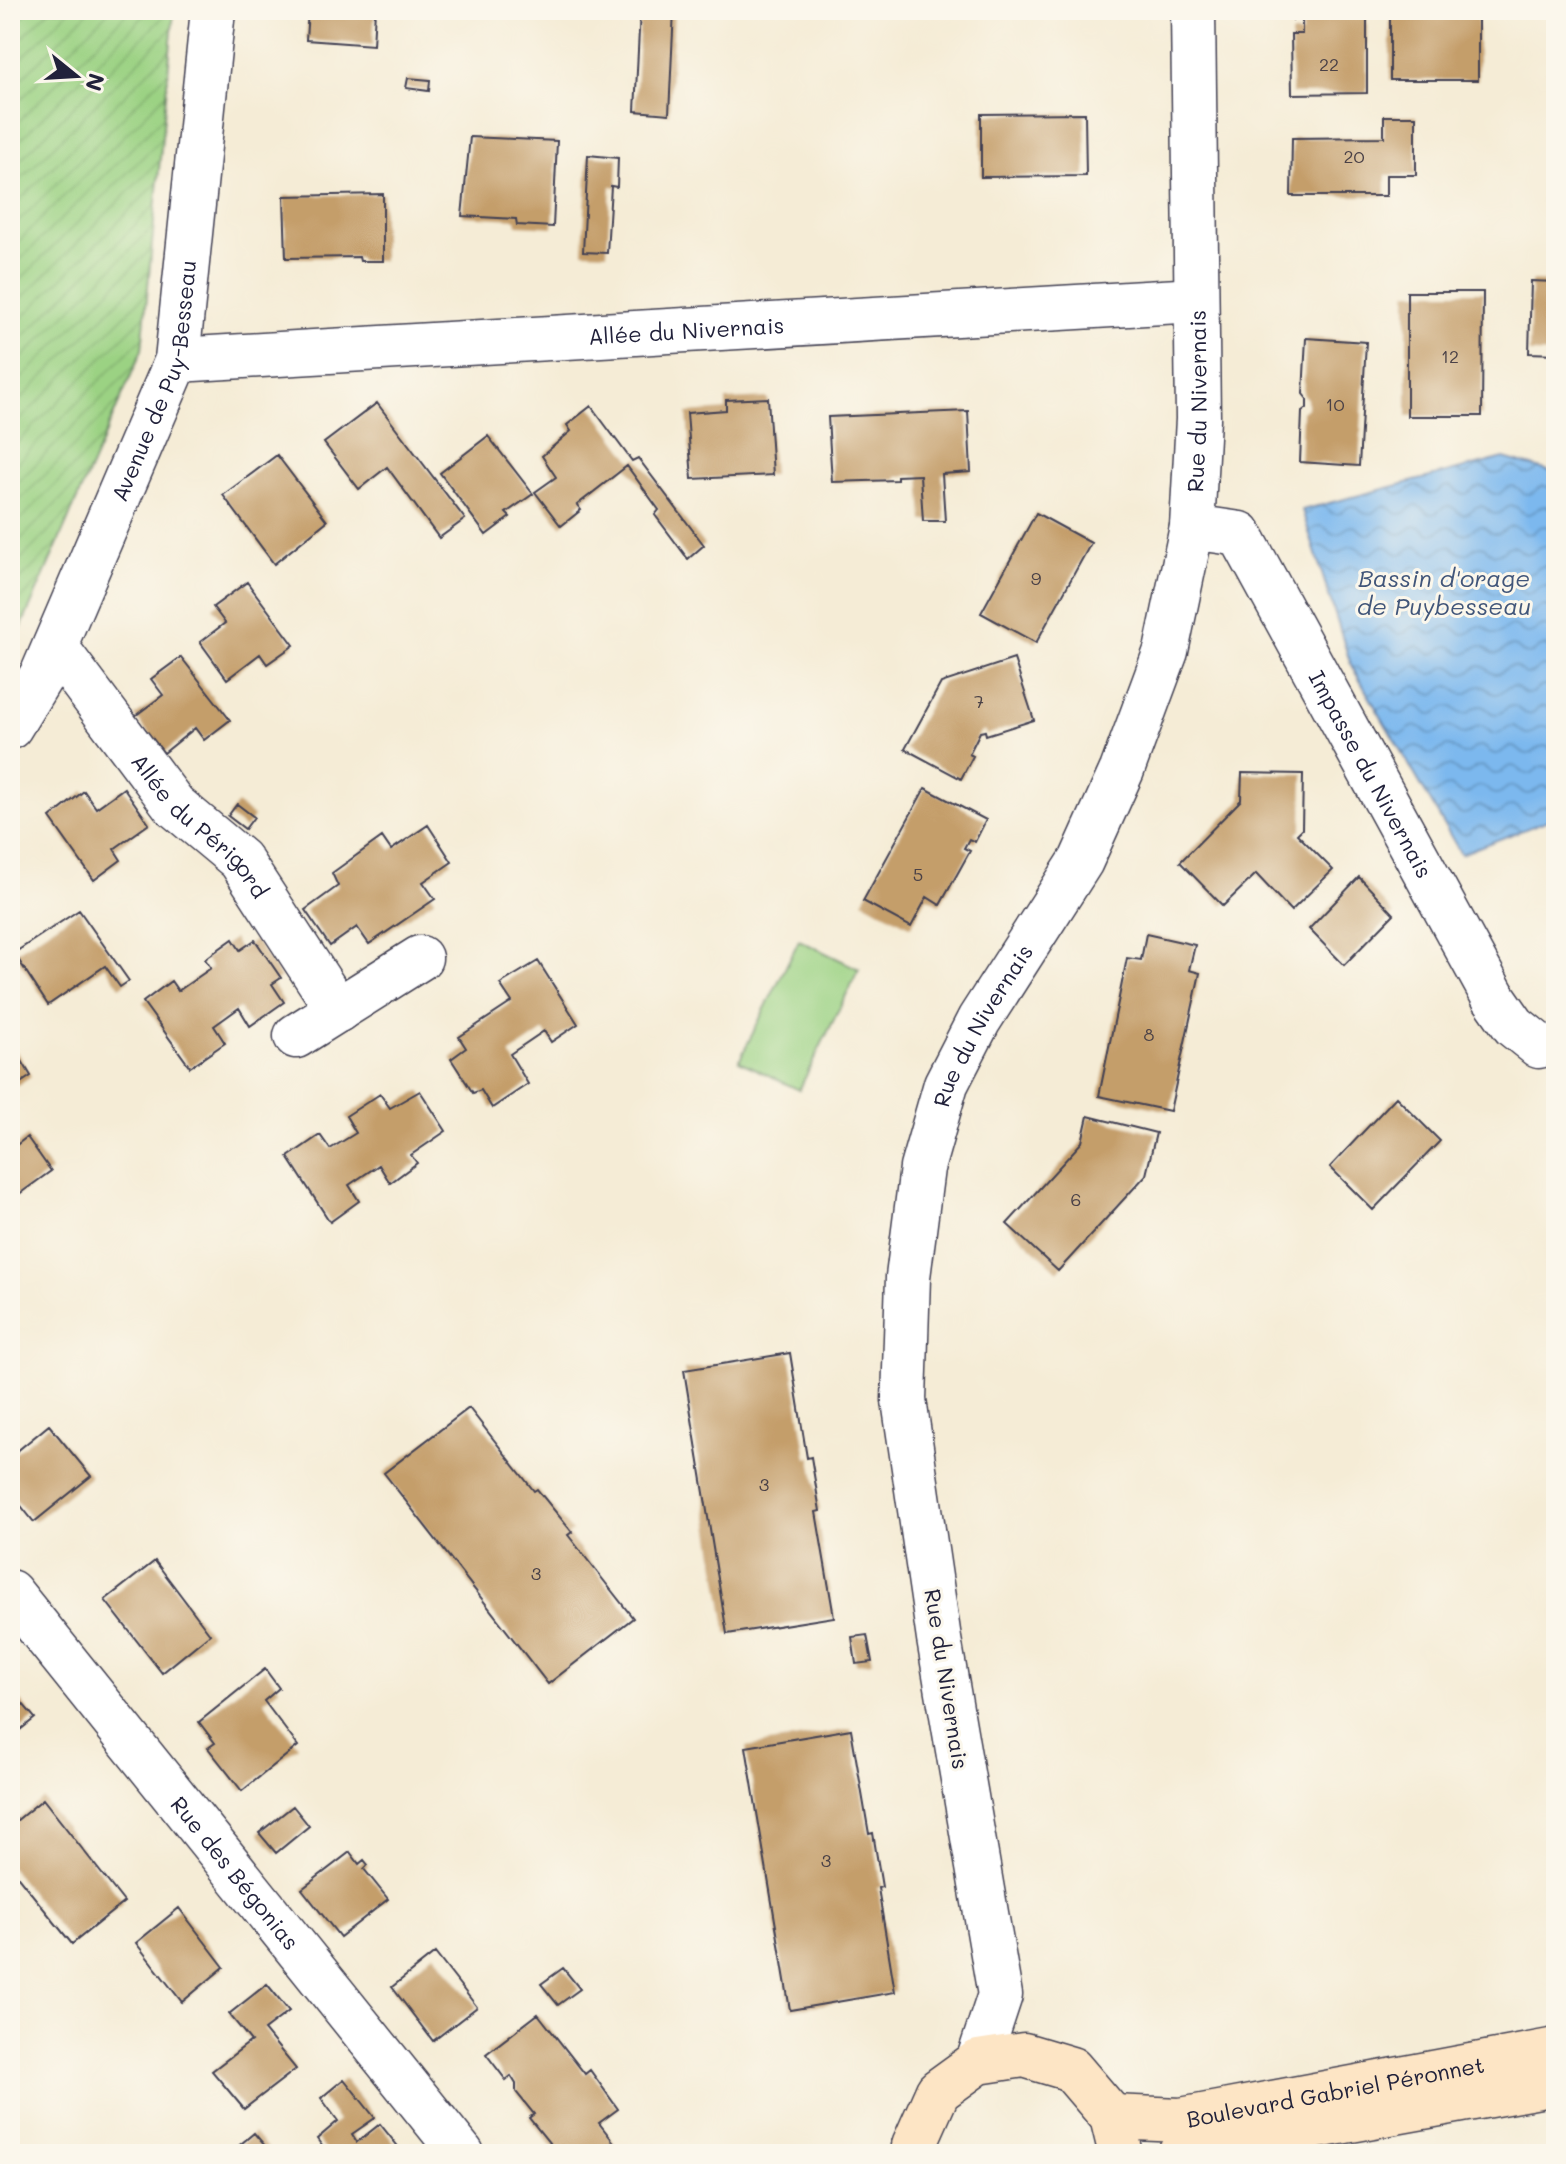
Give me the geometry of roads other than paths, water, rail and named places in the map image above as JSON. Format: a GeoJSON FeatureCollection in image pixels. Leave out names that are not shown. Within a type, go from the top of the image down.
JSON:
{"type":"FeatureCollection","features":[{"type":"Feature","properties":{"kind":"main road","name":"Boulevard Gabriel Péronnet"},"geometry":{"type":"LineString","coordinates":[[1116,2135],[1556,2050]]}},
{"type":"Feature","properties":{"kind":"main road"},"geometry":{"type":"LineString","coordinates":[[916,2154],[914,2145],[938,2091],[978,2062],[1024,2055],[1071,2069],[1116,2135]]}},
{"type":"Feature","properties":{"kind":"main road","name":"Boulevard Gabriel Péronnet"},"geometry":{"type":"LineString","coordinates":[[1181,2154],[1190,2149],[1556,2083]]}},
{"type":"Feature","properties":{"kind":"street","name":"Avenue de Puy-Besseau"},"geometry":{"type":"LineString","coordinates":[[10,727],[43,673],[177,360],[213,10]]}},
{"type":"Feature","properties":{"kind":"street","name":"Rue du Nivernais"},"geometry":{"type":"LineString","coordinates":[[978,2062],[1000,1995],[939,1639],[904,1400],[908,1277],[922,1168],[946,1084],[979,1020],[1081,861],[1122,770],[1166,651],[1192,527],[1198,419],[1193,10]]}},
{"type":"Feature","properties":{"kind":"street","name":"Allée du Nivernais"},"geometry":{"type":"LineString","coordinates":[[177,360],[1196,300]]}},
{"type":"Feature","properties":{"kind":"street","name":"Impasse du Nivernais"},"geometry":{"type":"LineString","coordinates":[[1192,527],[1240,534],[1493,996],[1514,1026],[1539,1046]]}},
{"type":"Feature","properties":{"kind":"street","name":"Allée du Périgord"},"geometry":{"type":"LineString","coordinates":[[55,646],[174,805],[240,860],[338,1010]]}},
{"type":"Feature","properties":{"kind":"street"},"geometry":{"type":"LineString","coordinates":[[296,1036],[420,958]]}},
{"type":"Feature","properties":{"kind":"street","name":"Rue des Bégonias"},"geometry":{"type":"LineString","coordinates":[[10,1592],[462,2154]]}},
{"type":"Feature","properties":{"kind":"water","name":"Bassin d'orage de Puybesseau"},"geometry":{"type":"Polygon","coordinates":[[[1504,458],[1556,473],[1556,817],[1461,854],[1351,665],[1302,510],[1504,458]]]}}]}
